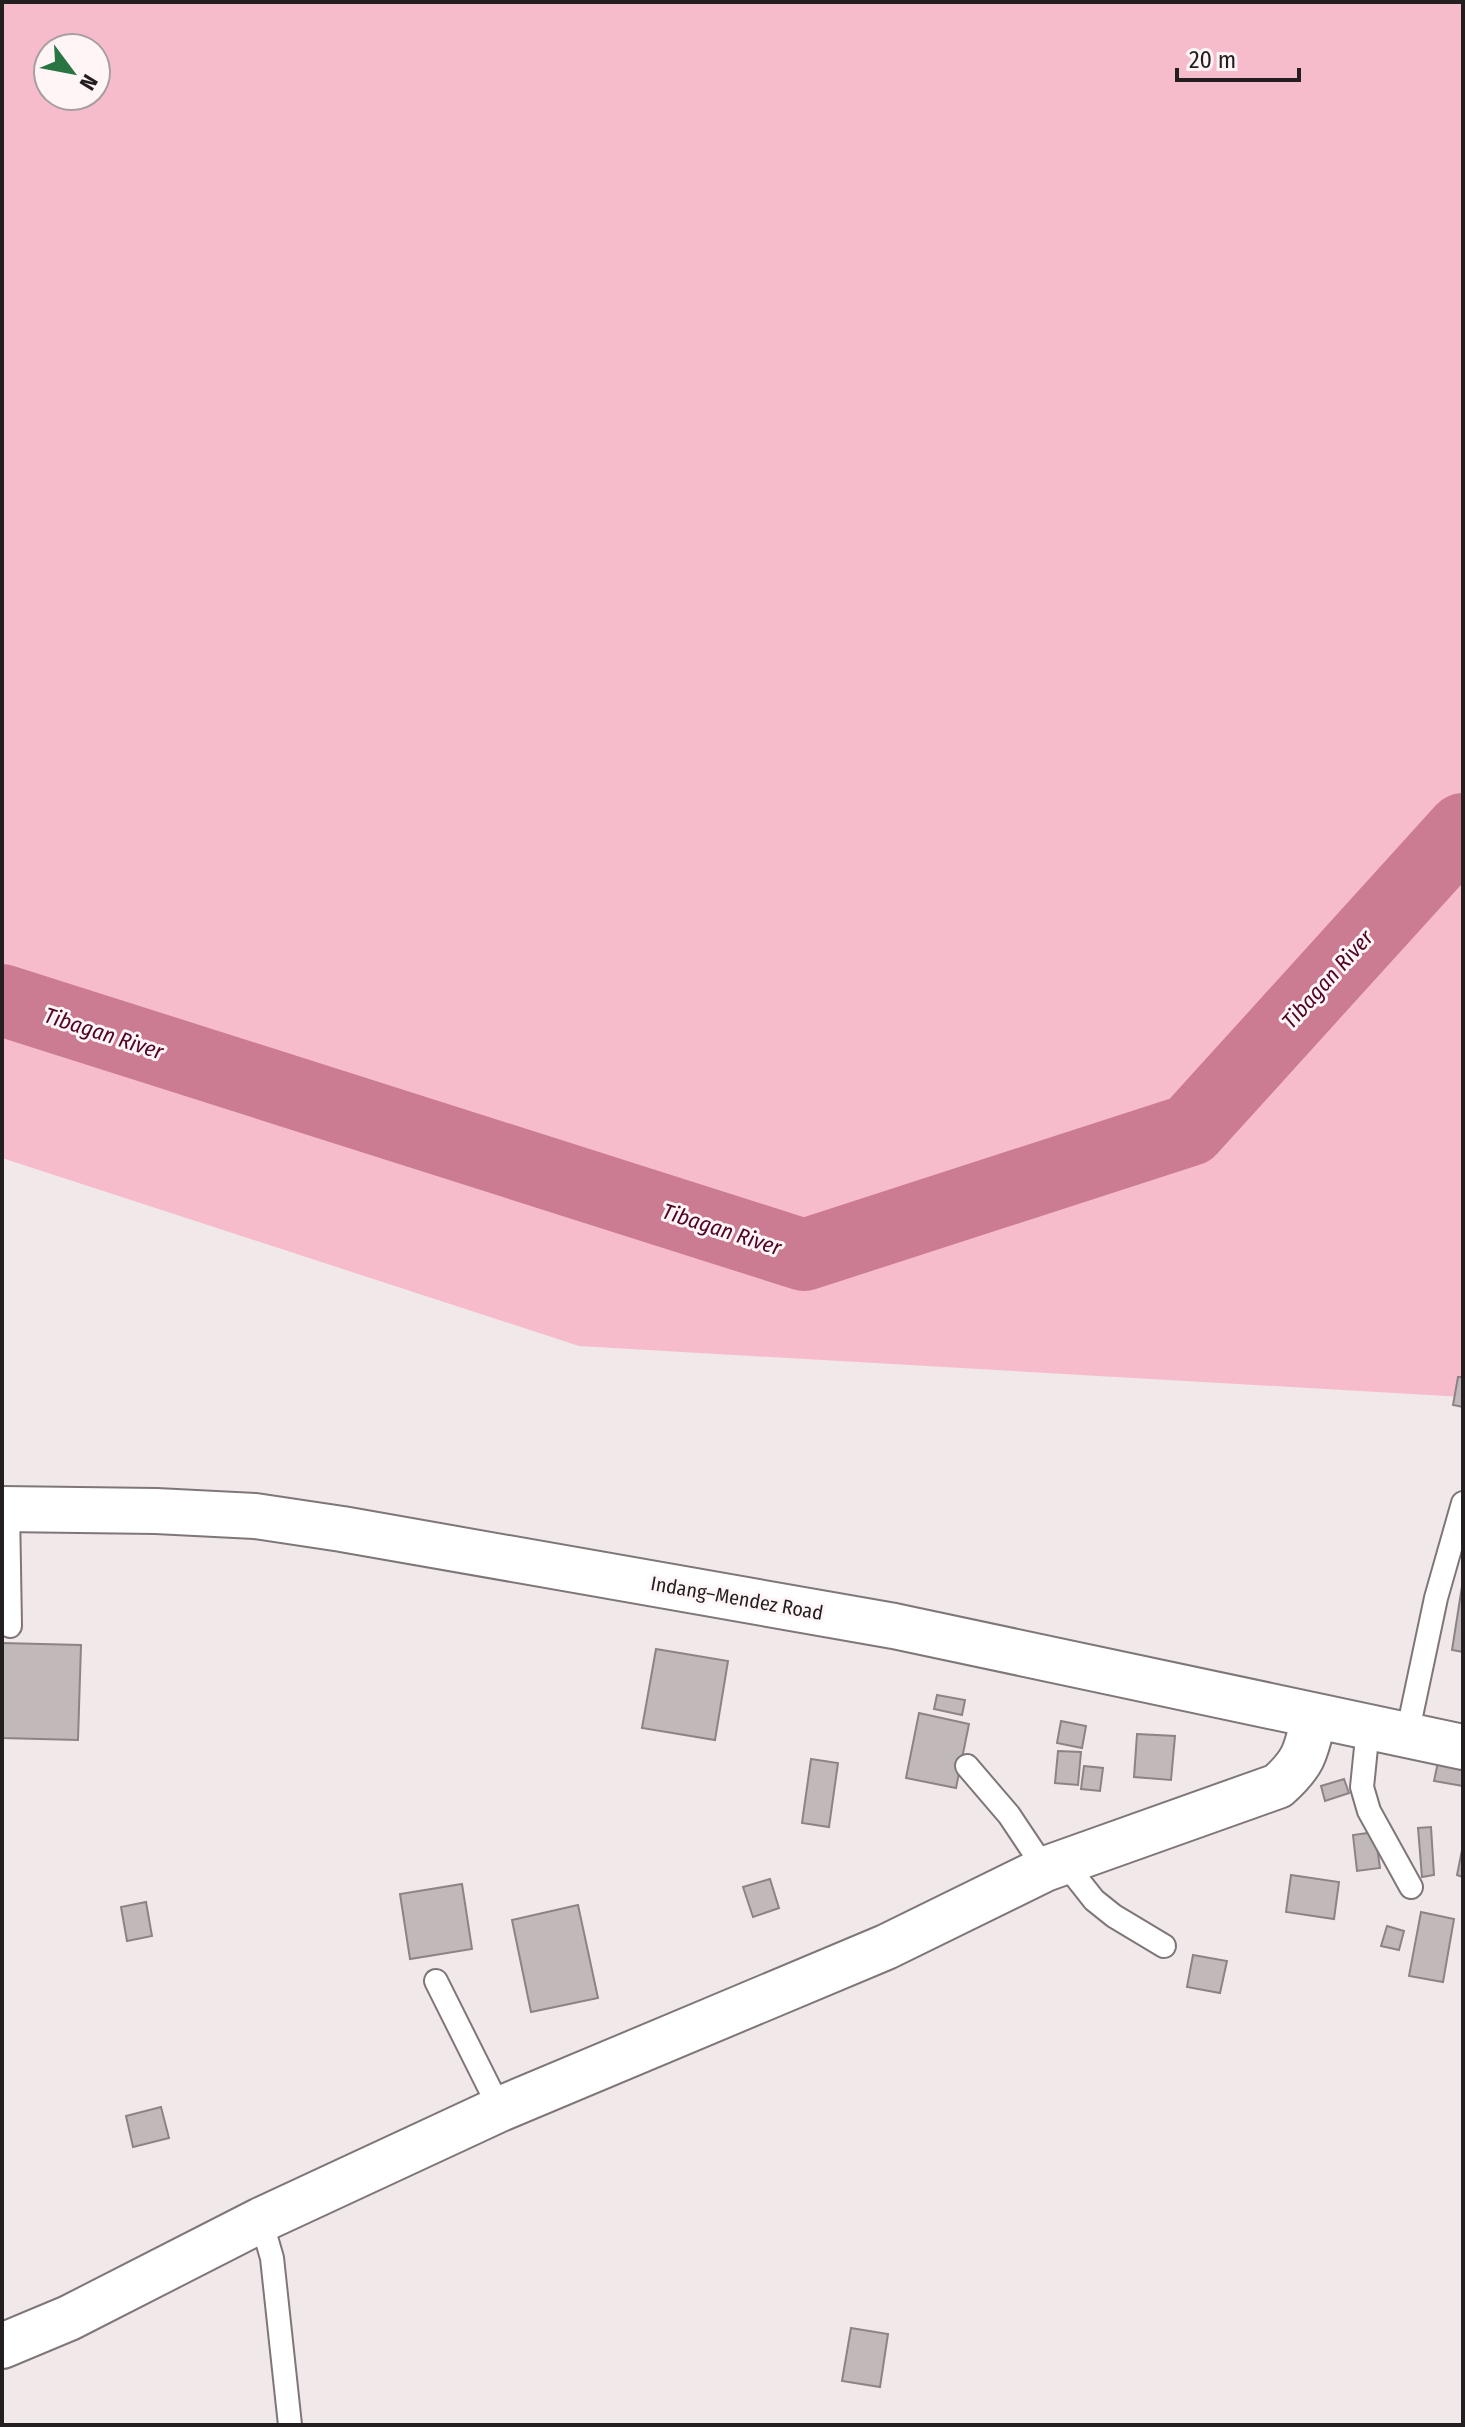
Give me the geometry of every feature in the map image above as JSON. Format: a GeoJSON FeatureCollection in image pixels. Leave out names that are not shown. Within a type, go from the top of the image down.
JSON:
{"type":"FeatureCollection","features":[{"type":"Feature","properties":{"kind":"street","name":"Indang–Mendez Road"},"geometry":{"type":"LineString","coordinates":[[5,1509],[241,1515],[342,1529],[894,1626],[1463,1747]]}},
{"type":"Feature","properties":{"kind":"street"},"geometry":{"type":"LineString","coordinates":[[2,2346],[69,2318],[261,2220],[500,2109],[886,1947],[1054,1865],[1278,1786],[1297,1769],[1308,1745],[1314,1717]]}},
{"type":"Feature","properties":{"kind":"lane"},"geometry":{"type":"LineString","coordinates":[[1411,1887],[1369,1811],[1362,1787],[1388,1732],[1436,1598],[1463,1503]]}},
{"type":"Feature","properties":{"kind":"lane"},"geometry":{"type":"LineString","coordinates":[[5,1509],[10,1626]]}},
{"type":"Feature","properties":{"kind":"lane"},"geometry":{"type":"LineString","coordinates":[[967,1766],[1054,1865],[1114,1916],[1164,1946]]}},
{"type":"Feature","properties":{"kind":"lane"},"geometry":{"type":"LineString","coordinates":[[436,1981],[500,2109]]}},
{"type":"Feature","properties":{"kind":"lane"},"geometry":{"type":"LineString","coordinates":[[261,2220],[272,2258],[290,2425]]}},
{"type":"Feature","properties":{"kind":"shaded area"},"geometry":{"type":"Polygon","coordinates":[[[2,2],[1463,2],[1463,1397],[579,1346],[2,1158],[2,2]]]}},
{"type":"Feature","properties":{"kind":"building"},"geometry":{"type":"Polygon","coordinates":[[[1458,1377],[1463,1377],[1463,1407],[1453,1405],[1458,1377]]]}},
{"type":"Feature","properties":{"kind":"building"},"geometry":{"type":"Polygon","coordinates":[[[1463,1580],[1463,1652],[1452,1650],[1463,1580]]]}},
{"type":"Feature","properties":{"kind":"building"},"geometry":{"type":"Polygon","coordinates":[[[2,1643],[81,1645],[78,1740],[2,1738],[2,1643]]]}},
{"type":"Feature","properties":{"kind":"building"},"geometry":{"type":"Polygon","coordinates":[[[656,1649],[728,1661],[715,1740],[642,1728],[656,1649]]]}},
{"type":"Feature","properties":{"kind":"building"},"geometry":{"type":"Polygon","coordinates":[[[937,1695],[965,1700],[962,1715],[934,1709],[937,1695]]]}},
{"type":"Feature","properties":{"kind":"building"},"geometry":{"type":"Polygon","coordinates":[[[919,1713],[969,1724],[956,1788],[906,1778],[919,1713]]]}},
{"type":"Feature","properties":{"kind":"building"},"geometry":{"type":"Polygon","coordinates":[[[1061,1721],[1086,1726],[1082,1748],[1057,1743],[1061,1721]]]}},
{"type":"Feature","properties":{"kind":"building"},"geometry":{"type":"Polygon","coordinates":[[[1137,1734],[1175,1736],[1171,1780],[1134,1777],[1137,1734]]]}},
{"type":"Feature","properties":{"kind":"building"},"geometry":{"type":"Polygon","coordinates":[[[1058,1751],[1081,1752],[1078,1785],[1055,1783],[1058,1751]]]}},
{"type":"Feature","properties":{"kind":"building"},"geometry":{"type":"Polygon","coordinates":[[[811,1759],[838,1763],[829,1827],[802,1823],[811,1759]]]}},
{"type":"Feature","properties":{"kind":"building"},"geometry":{"type":"Polygon","coordinates":[[[1438,1762],[1463,1766],[1463,1786],[1434,1781],[1438,1762]]]}},
{"type":"Feature","properties":{"kind":"building"},"geometry":{"type":"Polygon","coordinates":[[[1084,1766],[1103,1768],[1100,1791],[1081,1789],[1084,1766]]]}},
{"type":"Feature","properties":{"kind":"building"},"geometry":{"type":"Polygon","coordinates":[[[1344,1779],[1349,1793],[1325,1801],[1321,1786],[1344,1779]]]}},
{"type":"Feature","properties":{"kind":"building"},"geometry":{"type":"Polygon","coordinates":[[[1431,1827],[1434,1875],[1422,1877],[1418,1828],[1431,1827]]]}},
{"type":"Feature","properties":{"kind":"building"},"geometry":{"type":"Polygon","coordinates":[[[1375,1832],[1380,1868],[1357,1871],[1353,1835],[1375,1832]]]}},
{"type":"Feature","properties":{"kind":"building"},"geometry":{"type":"Polygon","coordinates":[[[1463,1845],[1463,1877],[1457,1875],[1463,1845]]]}},
{"type":"Feature","properties":{"kind":"building"},"geometry":{"type":"Polygon","coordinates":[[[1291,1875],[1339,1882],[1334,1919],[1286,1912],[1291,1875]]]}},
{"type":"Feature","properties":{"kind":"building"},"geometry":{"type":"Polygon","coordinates":[[[770,1879],[779,1908],[753,1917],[743,1887],[770,1879]]]}},
{"type":"Feature","properties":{"kind":"building"},"geometry":{"type":"Polygon","coordinates":[[[462,1884],[472,1949],[410,1959],[400,1894],[462,1884]]]}},
{"type":"Feature","properties":{"kind":"building"},"geometry":{"type":"Polygon","coordinates":[[[146,1902],[152,1936],[127,1941],[121,1907],[146,1902]]]}},
{"type":"Feature","properties":{"kind":"building"},"geometry":{"type":"Polygon","coordinates":[[[578,1905],[598,1998],[531,2012],[512,1920],[578,1905]]]}},
{"type":"Feature","properties":{"kind":"building"},"geometry":{"type":"Polygon","coordinates":[[[1421,1912],[1454,1919],[1443,1982],[1409,1976],[1421,1912]]]}},
{"type":"Feature","properties":{"kind":"building"},"geometry":{"type":"Polygon","coordinates":[[[1387,1926],[1404,1931],[1399,1950],[1381,1946],[1387,1926]]]}},
{"type":"Feature","properties":{"kind":"building"},"geometry":{"type":"Polygon","coordinates":[[[1193,1955],[1227,1961],[1220,1993],[1187,1987],[1193,1955]]]}},
{"type":"Feature","properties":{"kind":"building"},"geometry":{"type":"Polygon","coordinates":[[[161,2107],[169,2138],[133,2147],[126,2116],[161,2107]]]}},
{"type":"Feature","properties":{"kind":"building"},"geometry":{"type":"Polygon","coordinates":[[[851,2328],[888,2334],[880,2387],[842,2381],[851,2328]]]}},
{"type":"Feature","properties":{"kind":"waterway","name":"Tibagan River"},"geometry":{"type":"LineString","coordinates":[[2,1000],[804,1255],[1190,1130],[1463,829]]}}]}
